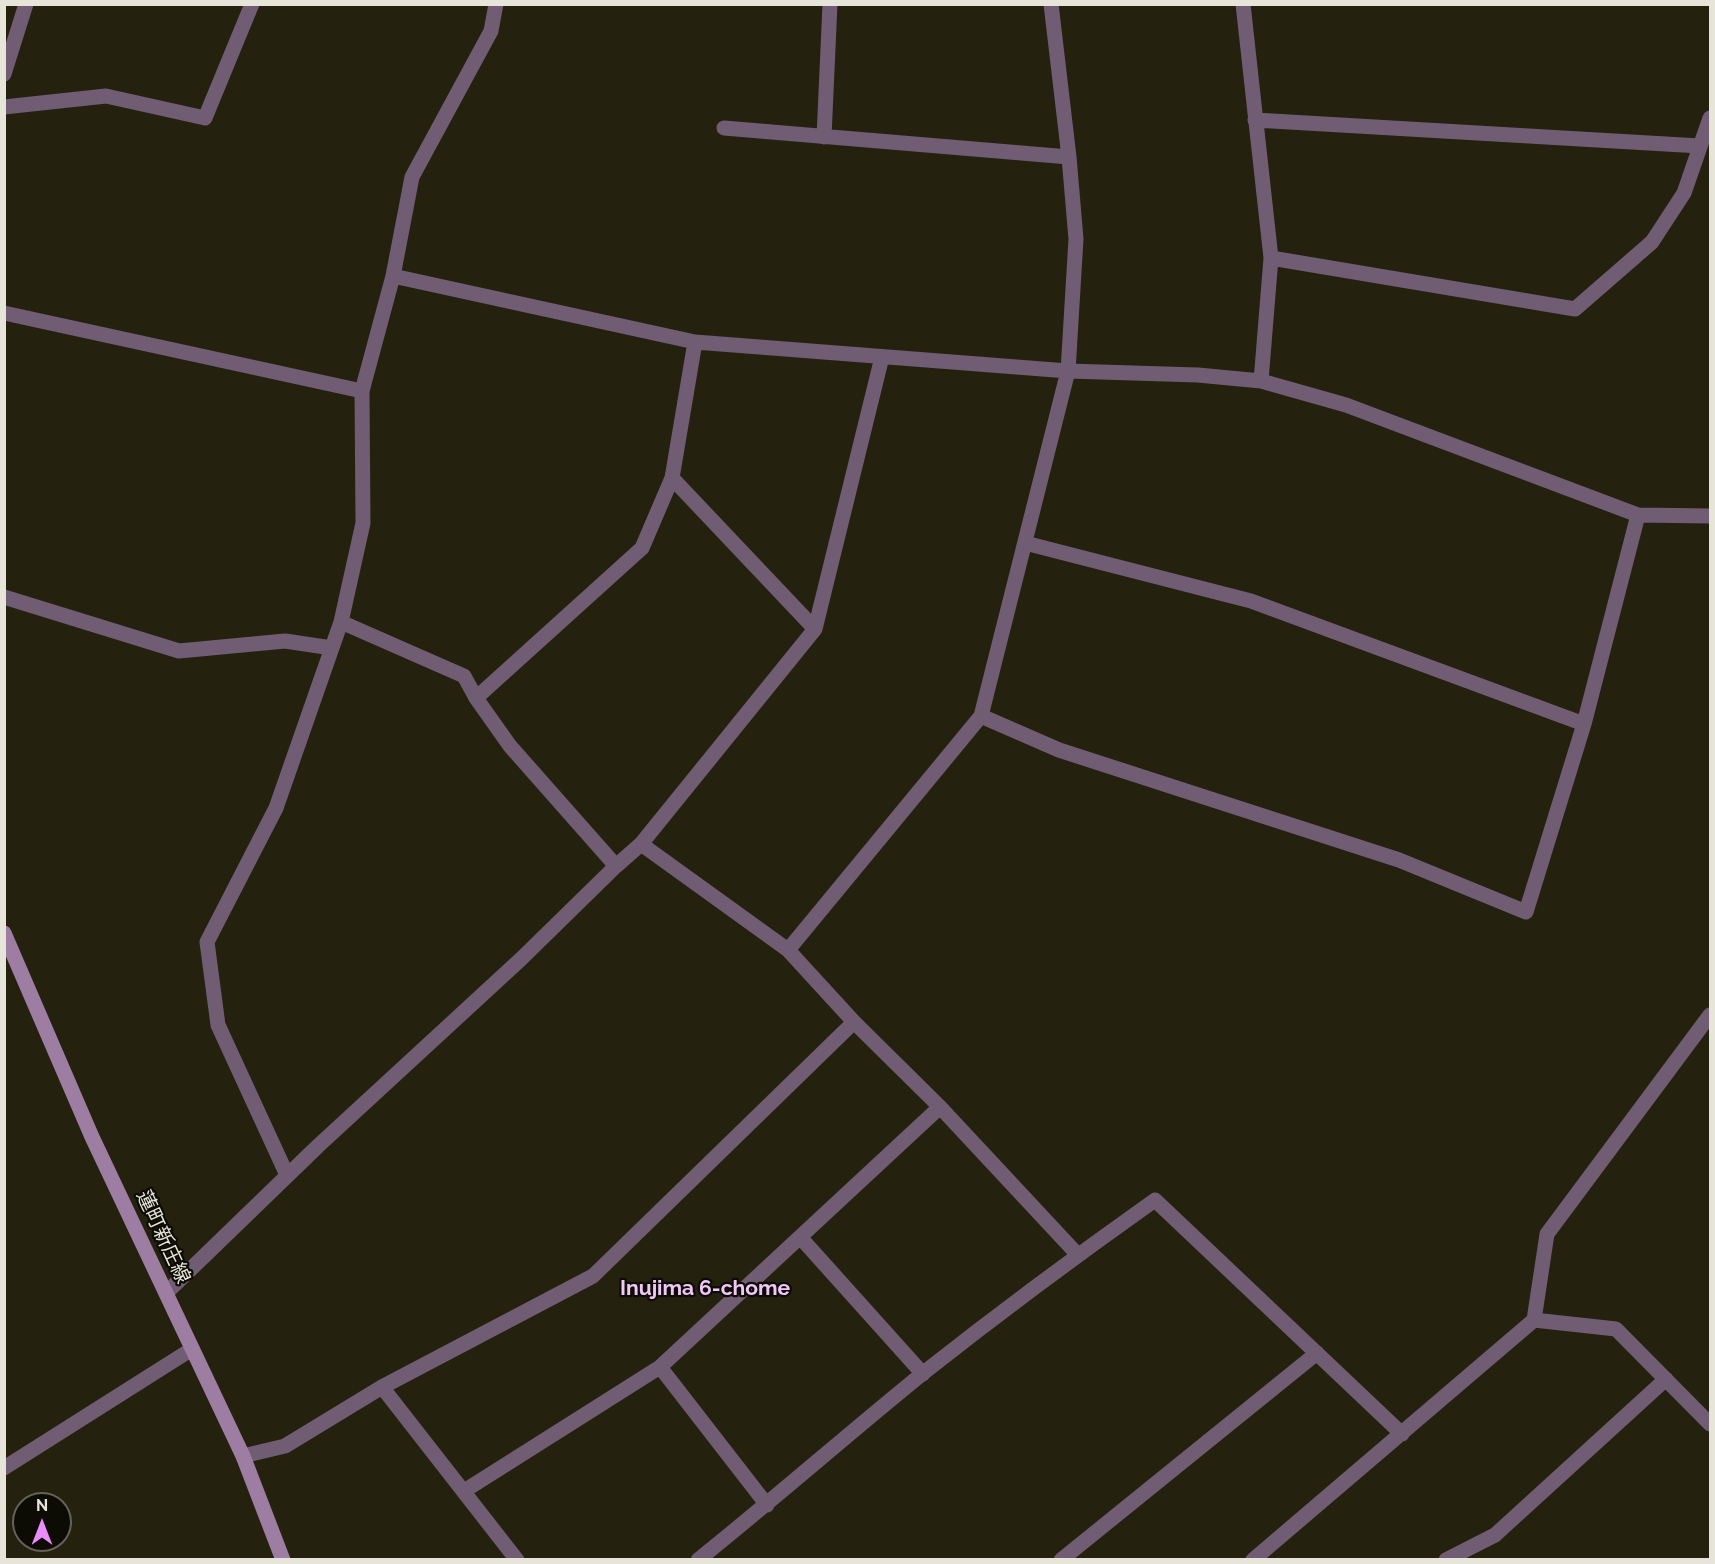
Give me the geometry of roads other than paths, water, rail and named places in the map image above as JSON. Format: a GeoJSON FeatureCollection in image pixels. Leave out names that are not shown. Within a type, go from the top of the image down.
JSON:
{"type":"FeatureCollection","features":[{"type":"Feature","properties":{"kind":"main road","name":"蓮町新庄線"},"geometry":{"type":"LineString","coordinates":[[4,933],[92,1137],[243,1456],[283,1560]]}},
{"type":"Feature","properties":{"kind":"street"},"geometry":{"type":"LineString","coordinates":[[4,74],[26,4]]}},
{"type":"Feature","properties":{"kind":"street"},"geometry":{"type":"LineString","coordinates":[[4,108],[105,96],[205,118],[252,4]]}},
{"type":"Feature","properties":{"kind":"street"},"geometry":{"type":"LineString","coordinates":[[287,1175],[218,1025],[207,942],[276,808],[341,622],[363,523],[362,391],[393,276],[412,177],[491,31],[496,4]]}},
{"type":"Feature","properties":{"kind":"street"},"geometry":{"type":"LineString","coordinates":[[824,137],[830,4]]}},
{"type":"Feature","properties":{"kind":"street"},"geometry":{"type":"LineString","coordinates":[[788,950],[981,716],[1068,371],[1076,239],[1051,4]]}},
{"type":"Feature","properties":{"kind":"street"},"geometry":{"type":"LineString","coordinates":[[1243,4],[1271,258],[1262,381]]}},
{"type":"Feature","properties":{"kind":"street"},"geometry":{"type":"LineString","coordinates":[[1271,258],[1575,309],[1652,242],[1684,192],[1710,118]]}},
{"type":"Feature","properties":{"kind":"street"},"geometry":{"type":"LineString","coordinates":[[1255,120],[1700,146]]}},
{"type":"Feature","properties":{"kind":"street"},"geometry":{"type":"LineString","coordinates":[[724,128],[1069,157]]}},
{"type":"Feature","properties":{"kind":"street"},"geometry":{"type":"LineString","coordinates":[[393,276],[695,342],[1068,371],[1198,375],[1262,381],[1346,405],[1638,515],[1710,516]]}},
{"type":"Feature","properties":{"kind":"street"},"geometry":{"type":"LineString","coordinates":[[4,313],[362,391]]}},
{"type":"Feature","properties":{"kind":"street"},"geometry":{"type":"LineString","coordinates":[[476,698],[642,548],[672,478],[695,342]]}},
{"type":"Feature","properties":{"kind":"street"},"geometry":{"type":"LineString","coordinates":[[166,1293],[287,1175],[641,844],[815,629],[882,357]]}},
{"type":"Feature","properties":{"kind":"street"},"geometry":{"type":"LineString","coordinates":[[672,478],[815,629]]}},
{"type":"Feature","properties":{"kind":"street"},"geometry":{"type":"LineString","coordinates":[[981,716],[1059,750],[1399,860],[1526,912],[1584,723],[1638,515]]}},
{"type":"Feature","properties":{"kind":"street"},"geometry":{"type":"LineString","coordinates":[[1026,543],[1251,601],[1584,723]]}},
{"type":"Feature","properties":{"kind":"street"},"geometry":{"type":"LineString","coordinates":[[4,597],[179,651],[285,641],[332,648]]}},
{"type":"Feature","properties":{"kind":"street"},"geometry":{"type":"LineString","coordinates":[[341,622],[464,676],[476,698],[510,746],[616,866]]}},
{"type":"Feature","properties":{"kind":"street"},"geometry":{"type":"LineString","coordinates":[[641,844],[788,950],[854,1022],[940,1107],[1078,1254]]}},
{"type":"Feature","properties":{"kind":"street"},"geometry":{"type":"LineString","coordinates":[[1253,1560],[1534,1320],[1547,1234],[1710,1015]]}},
{"type":"Feature","properties":{"kind":"street"},"geometry":{"type":"LineString","coordinates":[[243,1456],[285,1446],[382,1387],[593,1276],[854,1022]]}},
{"type":"Feature","properties":{"kind":"street"},"geometry":{"type":"LineString","coordinates":[[464,1491],[660,1367],[940,1107]]}},
{"type":"Feature","properties":{"kind":"street"},"geometry":{"type":"LineString","coordinates":[[698,1560],[767,1506],[923,1374],[1078,1254],[1155,1200],[1402,1434]]}},
{"type":"Feature","properties":{"kind":"street"},"geometry":{"type":"LineString","coordinates":[[800,1237],[923,1374]]}},
{"type":"Feature","properties":{"kind":"street"},"geometry":{"type":"LineString","coordinates":[[1534,1320],[1616,1329],[1710,1424]]}},
{"type":"Feature","properties":{"kind":"street"},"geometry":{"type":"LineString","coordinates":[[4,1468],[192,1349]]}},
{"type":"Feature","properties":{"kind":"street"},"geometry":{"type":"LineString","coordinates":[[1061,1560],[1317,1353]]}},
{"type":"Feature","properties":{"kind":"street"},"geometry":{"type":"LineString","coordinates":[[660,1367],[767,1506]]}},
{"type":"Feature","properties":{"kind":"street"},"geometry":{"type":"LineString","coordinates":[[1446,1560],[1495,1535],[1666,1379]]}},
{"type":"Feature","properties":{"kind":"street"},"geometry":{"type":"LineString","coordinates":[[382,1387],[517,1560]]}},
{"type":"Feature","properties":{"kind":"district","name":"Inujima 6-chome"},"geometry":{"type":"Point","coordinates":[705,1289]}}]}
